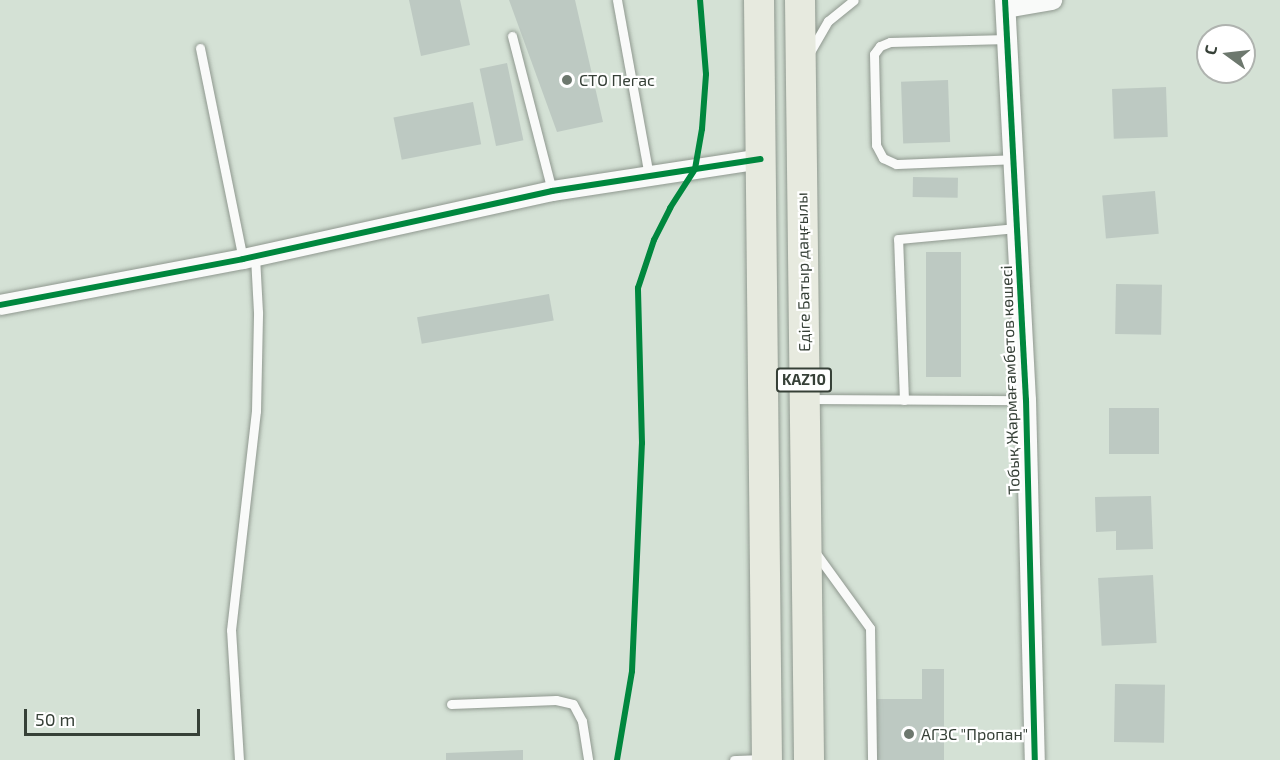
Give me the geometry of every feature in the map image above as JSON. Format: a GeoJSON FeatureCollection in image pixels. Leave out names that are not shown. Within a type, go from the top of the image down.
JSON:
{"type":"FeatureCollection","features":[{"type":"Feature","properties":{"kind":"main road","name":"KAZ10"},"geometry":{"type":"LineString","coordinates":[[759,0],[767,759]]}},
{"type":"Feature","properties":{"kind":"main road","name":"Едіге Батыр даңғылы"},"geometry":{"type":"LineString","coordinates":[[800,0],[809,760]]}},
{"type":"Feature","properties":{"kind":"street"},"geometry":{"type":"LineString","coordinates":[[1006,4],[1052,0]]}},
{"type":"Feature","properties":{"kind":"street","name":"Тобық Жармағамбетов көшесі"},"geometry":{"type":"LineString","coordinates":[[1006,4],[1026,400],[1035,760]]}},
{"type":"Feature","properties":{"kind":"street"},"geometry":{"type":"LineString","coordinates":[[0,305],[249,258],[552,191],[761,159]]}},
{"type":"Feature","properties":{"kind":"lane"},"geometry":{"type":"LineString","coordinates":[[617,0],[649,176]]}},
{"type":"Feature","properties":{"kind":"lane"},"geometry":{"type":"LineString","coordinates":[[801,66],[828,21],[854,0]]}},
{"type":"Feature","properties":{"kind":"lane"},"geometry":{"type":"LineString","coordinates":[[513,36],[552,191]]}},
{"type":"Feature","properties":{"kind":"lane"},"geometry":{"type":"LineString","coordinates":[[1008,39],[890,42],[880,46],[874,54],[876,145],[883,158],[896,164],[1013,159]]}},
{"type":"Feature","properties":{"kind":"lane"},"geometry":{"type":"LineString","coordinates":[[200,48],[249,258],[258,312],[256,411],[231,630],[239,760]]}},
{"type":"Feature","properties":{"kind":"lane"},"geometry":{"type":"LineString","coordinates":[[903,400],[898,239],[1017,228]]}},
{"type":"Feature","properties":{"kind":"lane"},"geometry":{"type":"LineString","coordinates":[[804,399],[1026,400]]}},
{"type":"Feature","properties":{"kind":"lane"},"geometry":{"type":"LineString","coordinates":[[806,539],[870,628],[872,760]]}},
{"type":"Feature","properties":{"kind":"lane"},"geometry":{"type":"LineString","coordinates":[[451,704],[556,700],[573,704],[582,721],[588,760]]}},
{"type":"Feature","properties":{"kind":"lane"},"geometry":{"type":"LineString","coordinates":[[734,760],[767,759]]}},
{"type":"Feature","properties":{"kind":"building"},"geometry":{"type":"Polygon","coordinates":[[[409,0],[460,0],[470,45],[421,56],[409,0]]]}},
{"type":"Feature","properties":{"kind":"building"},"geometry":{"type":"Polygon","coordinates":[[[509,0],[575,0],[603,122],[557,132],[509,0]]]}},
{"type":"Feature","properties":{"kind":"building"},"geometry":{"type":"Polygon","coordinates":[[[507,63],[523,140],[496,146],[480,69],[507,63]]]}},
{"type":"Feature","properties":{"kind":"building"},"geometry":{"type":"Polygon","coordinates":[[[948,80],[950,142],[903,144],[901,82],[948,80]]]}},
{"type":"Feature","properties":{"kind":"building"},"geometry":{"type":"Polygon","coordinates":[[[1166,87],[1168,137],[1114,139],[1112,89],[1166,87]]]}},
{"type":"Feature","properties":{"kind":"building"},"geometry":{"type":"Polygon","coordinates":[[[473,102],[481,144],[402,160],[393,117],[473,102]]]}},
{"type":"Feature","properties":{"kind":"building"},"geometry":{"type":"Polygon","coordinates":[[[913,177],[958,178],[958,198],[913,197],[913,177]]]}},
{"type":"Feature","properties":{"kind":"building"},"geometry":{"type":"Polygon","coordinates":[[[1155,191],[1159,234],[1106,238],[1102,196],[1155,191]]]}},
{"type":"Feature","properties":{"kind":"building"},"geometry":{"type":"Polygon","coordinates":[[[926,252],[961,252],[961,377],[926,377],[926,252]]]}},
{"type":"Feature","properties":{"kind":"building"},"geometry":{"type":"Polygon","coordinates":[[[1116,284],[1162,285],[1161,335],[1115,334],[1116,284]]]}},
{"type":"Feature","properties":{"kind":"building"},"geometry":{"type":"Polygon","coordinates":[[[549,294],[554,321],[422,344],[417,317],[549,294]]]}},
{"type":"Feature","properties":{"kind":"building"},"geometry":{"type":"Polygon","coordinates":[[[1109,408],[1159,408],[1159,454],[1109,454],[1109,408]]]}},
{"type":"Feature","properties":{"kind":"building"},"geometry":{"type":"Polygon","coordinates":[[[1151,496],[1153,549],[1116,550],[1116,531],[1096,532],[1095,497],[1151,496]]]}},
{"type":"Feature","properties":{"kind":"building"},"geometry":{"type":"Polygon","coordinates":[[[1153,575],[1157,643],[1102,646],[1098,578],[1153,575]]]}},
{"type":"Feature","properties":{"kind":"building"},"geometry":{"type":"Polygon","coordinates":[[[922,669],[944,669],[944,760],[877,760],[877,699],[922,699],[922,669]]]}},
{"type":"Feature","properties":{"kind":"building"},"geometry":{"type":"Polygon","coordinates":[[[1115,684],[1165,685],[1164,743],[1114,742],[1115,684]]]}},
{"type":"Feature","properties":{"kind":"building"},"geometry":{"type":"Polygon","coordinates":[[[523,750],[523,760],[446,760],[446,753],[523,750]]]}},
{"type":"Feature","properties":{"kind":"cycle path"},"geometry":{"type":"LineString","coordinates":[[617,760],[632,671],[642,443],[638,288],[654,240],[670,208],[695,169],[702,129],[706,74],[700,0]]}},
{"type":"Feature","properties":{"kind":"cycle path"},"geometry":{"type":"LineString","coordinates":[[1005,0],[1026,400],[1035,760]]}},
{"type":"Feature","properties":{"kind":"cycle path"},"geometry":{"type":"LineString","coordinates":[[0,305],[243,259],[552,191],[761,159]]}},
{"type":"Feature","properties":{"kind":"place","name":"СТО Пегас"},"geometry":{"type":"Point","coordinates":[567,80]}},
{"type":"Feature","properties":{"kind":"place","name":"АГЗС \"Пропан\""},"geometry":{"type":"Point","coordinates":[909,734]}}]}
